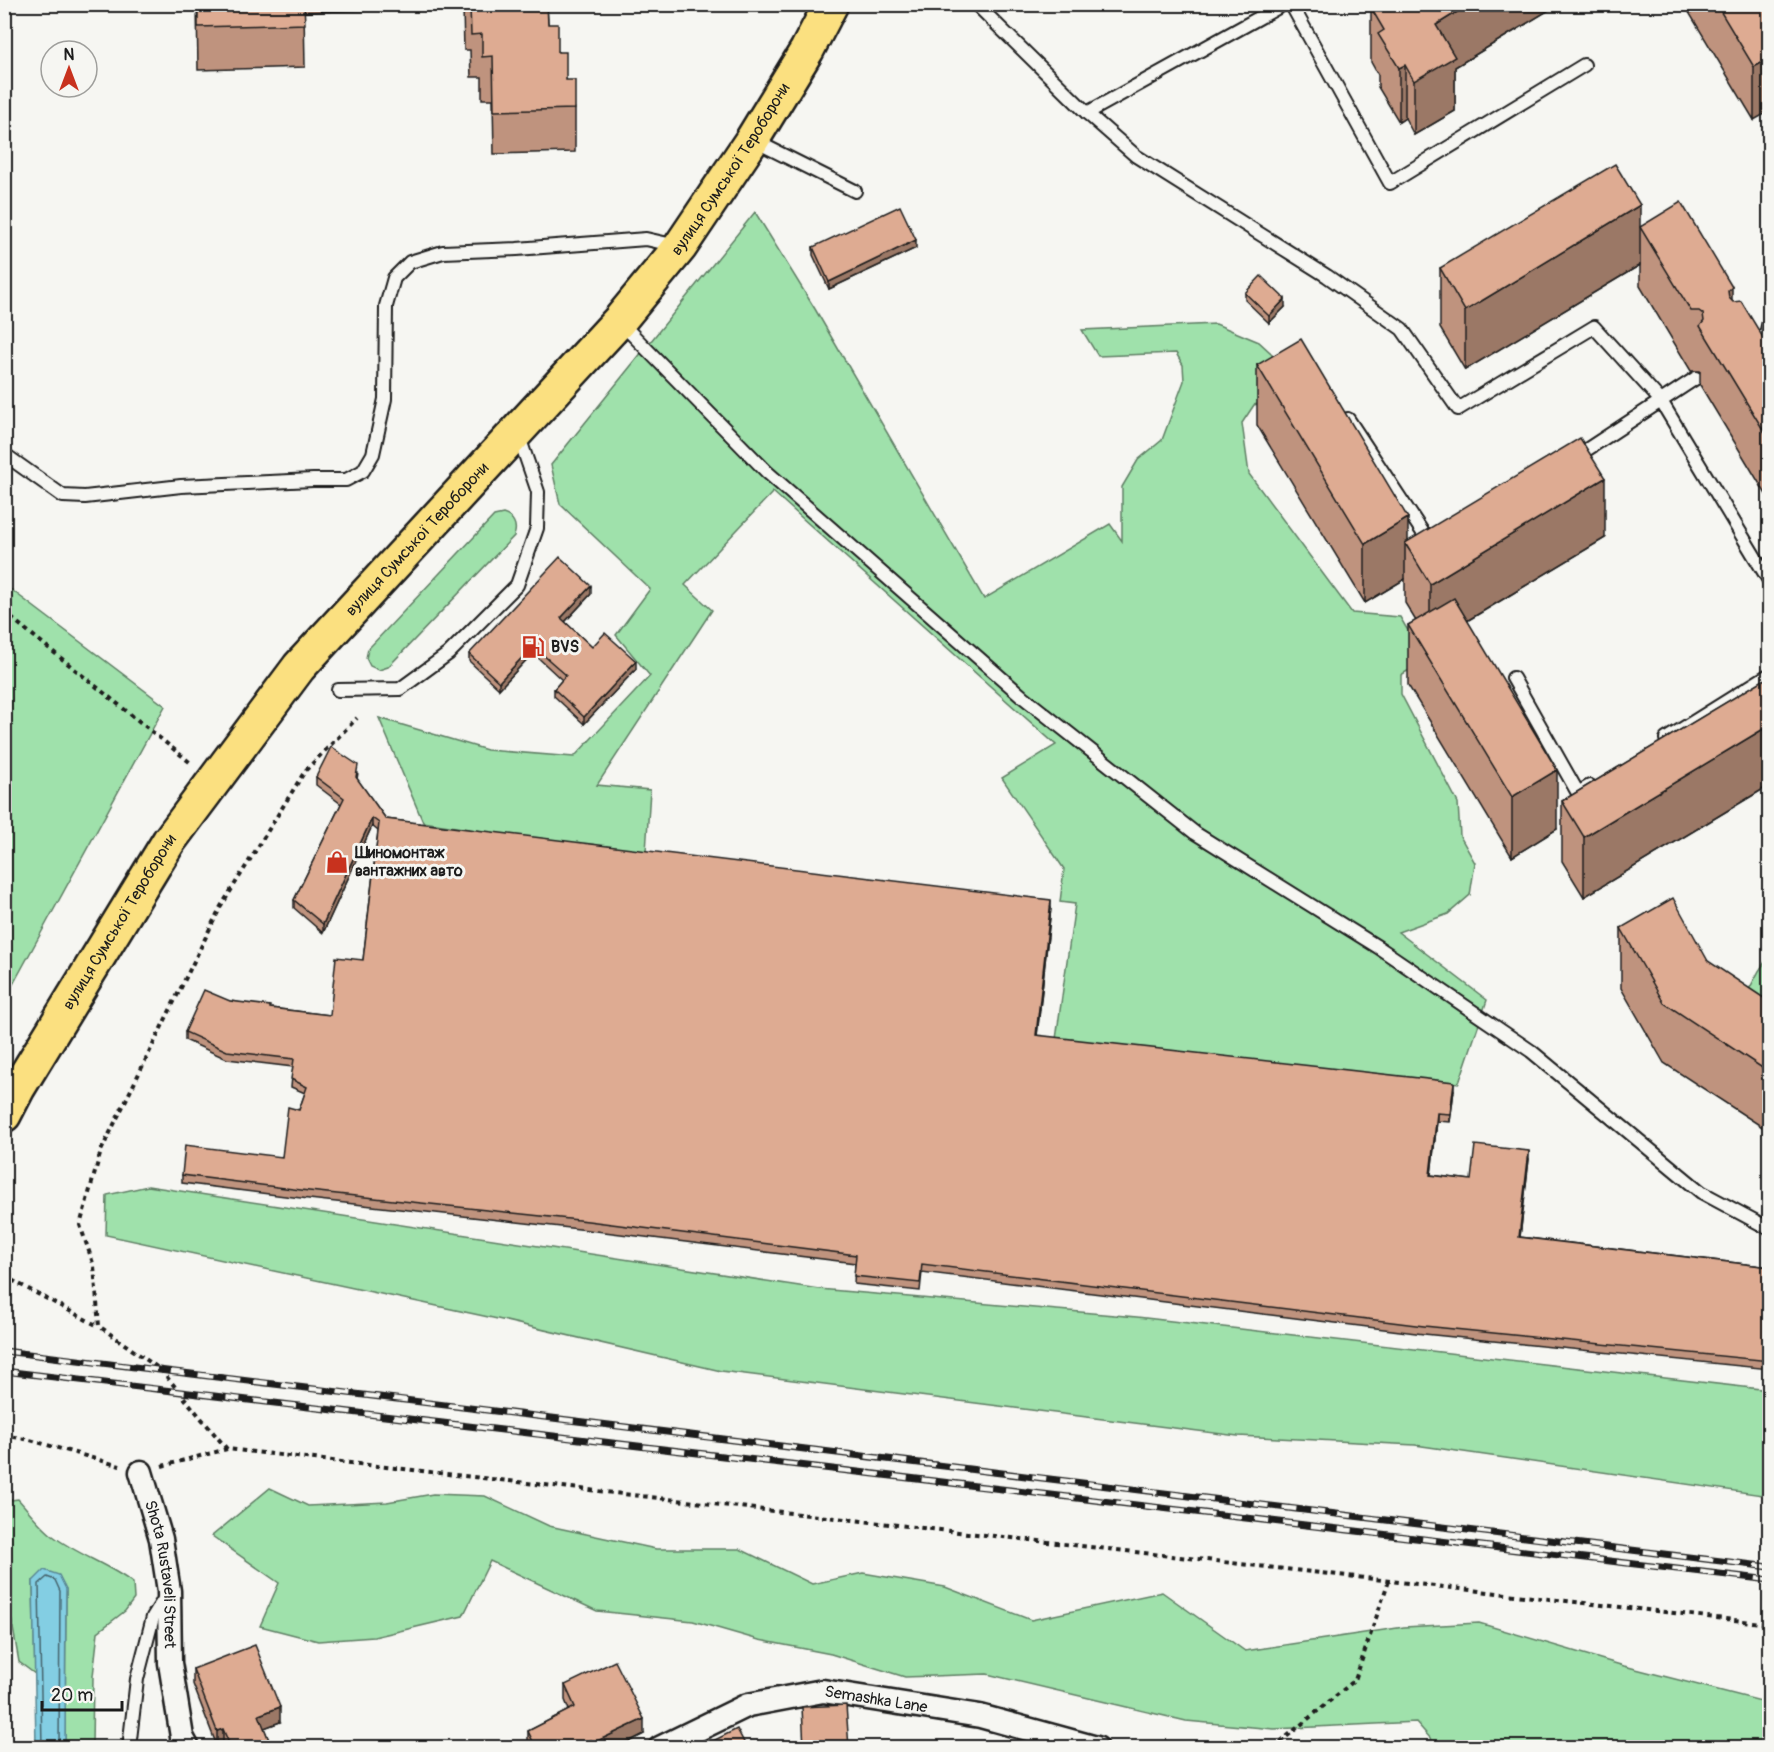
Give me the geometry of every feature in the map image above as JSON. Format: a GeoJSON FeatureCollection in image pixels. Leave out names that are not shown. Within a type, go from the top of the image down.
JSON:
{"type":"FeatureCollection","features":[{"type":"Feature","properties":{"kind":"main road","name":"вулиця Сумської Тероборони"},"geometry":{"type":"LineString","coordinates":[[11,1101],[170,841],[299,666],[619,321],[680,247],[752,140],[807,50],[831,4]]}},
{"type":"Feature","properties":{"kind":"street","name":"Shota Rustaveli Street"},"geometry":{"type":"LineString","coordinates":[[141,1472],[161,1539],[169,1592],[170,1663],[182,1737],[189,1748]]}},
{"type":"Feature","properties":{"kind":"street","name":"Semashka Lane"},"geometry":{"type":"LineString","coordinates":[[660,1748],[748,1705],[823,1691],[980,1716],[1097,1748]]}},
{"type":"Feature","properties":{"kind":"lane"},"geometry":{"type":"LineString","coordinates":[[976,4],[1087,113],[1136,156],[1327,276],[1402,330],[1458,409],[1594,327],[1661,401],[1770,582]]}},
{"type":"Feature","properties":{"kind":"lane"},"geometry":{"type":"LineString","coordinates":[[1087,113],[1284,4]]}},
{"type":"Feature","properties":{"kind":"lane"},"geometry":{"type":"LineString","coordinates":[[1291,4],[1390,183],[1584,65]]}},
{"type":"Feature","properties":{"kind":"lane"},"geometry":{"type":"LineString","coordinates":[[752,140],[855,191]]}},
{"type":"Feature","properties":{"kind":"lane"},"geometry":{"type":"LineString","coordinates":[[4,454],[63,496],[85,497],[181,486],[346,480],[363,471],[374,454],[385,399],[386,306],[394,278],[410,262],[443,252],[646,239],[680,247]]}},
{"type":"Feature","properties":{"kind":"lane"},"geometry":{"type":"LineString","coordinates":[[1736,354],[1766,334],[1770,318]]}},
{"type":"Feature","properties":{"kind":"lane"},"geometry":{"type":"LineString","coordinates":[[619,321],[766,472],[1023,697],[1195,833],[1378,947],[1530,1051],[1701,1192],[1770,1229]]}},
{"type":"Feature","properties":{"kind":"lane"},"geometry":{"type":"LineString","coordinates":[[1563,466],[1696,378]]}},
{"type":"Feature","properties":{"kind":"lane"},"geometry":{"type":"LineString","coordinates":[[1348,419],[1435,550],[1445,544]]}},
{"type":"Feature","properties":{"kind":"lane"},"geometry":{"type":"LineString","coordinates":[[338,690],[400,689],[448,654],[517,585],[537,528],[538,492],[517,432]]}},
{"type":"Feature","properties":{"kind":"lane"},"geometry":{"type":"LineString","coordinates":[[1659,743],[1770,674]]}},
{"type":"Feature","properties":{"kind":"lane"},"geometry":{"type":"LineString","coordinates":[[1513,678],[1578,793],[1599,781]]}},
{"type":"Feature","properties":{"kind":"lane"},"geometry":{"type":"LineString","coordinates":[[129,1748],[137,1679],[153,1617],[169,1592]]}},
{"type":"Feature","properties":{"kind":"path"},"geometry":{"type":"LineString","coordinates":[[4,612],[214,781]]}},
{"type":"Feature","properties":{"kind":"path"},"geometry":{"type":"LineString","coordinates":[[99,1326],[94,1266],[80,1225],[101,1150],[220,908],[305,771],[357,718]]}},
{"type":"Feature","properties":{"kind":"path"},"geometry":{"type":"LineString","coordinates":[[4,1276],[99,1326],[161,1370],[227,1449]]}},
{"type":"Feature","properties":{"kind":"path"},"geometry":{"type":"LineString","coordinates":[[4,1435],[30,1440],[141,1472],[227,1449],[1770,1623]]}},
{"type":"Feature","properties":{"kind":"path"},"geometry":{"type":"LineString","coordinates":[[1273,1748],[1355,1680],[1389,1580]]}},
{"type":"Feature","properties":{"kind":"green space"},"geometry":{"type":"Polygon","coordinates":[[[755,212],[815,309],[984,599],[1110,524],[1122,541],[1122,487],[1138,460],[1162,440],[1184,381],[1183,365],[1176,353],[1098,356],[1082,330],[1216,324],[1259,342],[1283,364],[1284,396],[1254,405],[1242,423],[1249,474],[1352,613],[1400,617],[1425,660],[1401,675],[1401,694],[1458,803],[1460,836],[1475,863],[1470,895],[1448,914],[1398,932],[1487,1000],[1459,1083],[1056,1039],[1075,904],[1060,902],[1064,869],[1002,778],[1056,745],[773,492],[685,585],[712,610],[597,785],[650,790],[646,852],[535,839],[423,822],[379,718],[487,750],[574,757],[650,676],[616,635],[650,589],[560,504],[551,465],[755,212]]]}},
{"type":"Feature","properties":{"kind":"green space"},"geometry":{"type":"Polygon","coordinates":[[[503,514],[514,522],[514,536],[388,667],[379,670],[370,666],[366,658],[368,649],[494,516],[503,514]]]}},
{"type":"Feature","properties":{"kind":"green space"},"geometry":{"type":"Polygon","coordinates":[[[5,585],[165,706],[5,999],[5,585]]]}},
{"type":"Feature","properties":{"kind":"green space"},"geometry":{"type":"Polygon","coordinates":[[[1769,956],[1769,1027],[1739,1008],[1769,956]]]}},
{"type":"Feature","properties":{"kind":"green space"},"geometry":{"type":"Polygon","coordinates":[[[148,1186],[819,1289],[1137,1317],[1769,1390],[1769,1496],[1415,1445],[1238,1436],[721,1371],[493,1318],[106,1235],[107,1195],[148,1186]]]}},
{"type":"Feature","properties":{"kind":"green space"},"geometry":{"type":"Polygon","coordinates":[[[270,1488],[308,1506],[387,1502],[433,1494],[485,1496],[549,1526],[656,1549],[740,1549],[812,1584],[863,1573],[945,1587],[1031,1620],[1162,1592],[1245,1651],[1404,1627],[1479,1623],[1624,1666],[1769,1703],[1769,1747],[1439,1748],[1416,1722],[1274,1729],[1186,1721],[987,1674],[905,1677],[831,1654],[759,1640],[693,1621],[597,1611],[490,1561],[463,1616],[374,1637],[318,1641],[260,1626],[279,1583],[212,1536],[270,1488]]]}},
{"type":"Feature","properties":{"kind":"green space"},"geometry":{"type":"Polygon","coordinates":[[[18,1499],[53,1536],[133,1583],[134,1599],[125,1611],[98,1632],[93,1676],[92,1747],[65,1747],[66,1589],[33,1581],[35,1674],[19,1662],[5,1583],[4,1501],[18,1499]]]}},
{"type":"Feature","properties":{"kind":"water"},"geometry":{"type":"Polygon","coordinates":[[[44,1570],[59,1575],[66,1589],[65,1747],[36,1747],[33,1581],[44,1570]]]}},
{"type":"Feature","properties":{"kind":"building"},"geometry":{"type":"Polygon","coordinates":[[[198,4],[304,4],[305,24],[198,27],[198,4]]]}},
{"type":"Feature","properties":{"kind":"building"},"geometry":{"type":"Polygon","coordinates":[[[464,4],[547,4],[548,24],[558,24],[558,52],[566,52],[566,80],[575,80],[575,109],[494,111],[493,56],[482,57],[482,34],[471,35],[470,7],[464,7],[464,4]]]}},
{"type":"Feature","properties":{"kind":"building"},"geometry":{"type":"Polygon","coordinates":[[[1377,4],[1470,4],[1436,25],[1455,57],[1414,81],[1405,65],[1399,68],[1378,34],[1384,30],[1371,8],[1377,4]]]}},
{"type":"Feature","properties":{"kind":"building"},"geometry":{"type":"Polygon","coordinates":[[[1716,4],[1770,4],[1770,58],[1754,67],[1716,4]]]}},
{"type":"Feature","properties":{"kind":"building"},"geometry":{"type":"Polygon","coordinates":[[[1615,164],[1640,205],[1465,311],[1440,268],[1615,164]]]}},
{"type":"Feature","properties":{"kind":"building"},"geometry":{"type":"Polygon","coordinates":[[[1681,202],[1732,287],[1728,291],[1729,298],[1733,302],[1741,301],[1770,349],[1770,441],[1700,326],[1704,321],[1703,314],[1699,311],[1691,311],[1640,227],[1681,202]]]}},
{"type":"Feature","properties":{"kind":"building"},"geometry":{"type":"Polygon","coordinates":[[[900,206],[916,240],[829,282],[813,247],[900,206]]]}},
{"type":"Feature","properties":{"kind":"building"},"geometry":{"type":"Polygon","coordinates":[[[1261,276],[1285,299],[1269,316],[1245,293],[1261,276]]]}},
{"type":"Feature","properties":{"kind":"building"},"geometry":{"type":"Polygon","coordinates":[[[1301,339],[1408,518],[1365,544],[1257,365],[1301,339]]]}},
{"type":"Feature","properties":{"kind":"building"},"geometry":{"type":"Polygon","coordinates":[[[1580,438],[1605,478],[1430,584],[1405,543],[1580,438]]]}},
{"type":"Feature","properties":{"kind":"building","name":"BVS"},"geometry":{"type":"Polygon","coordinates":[[[560,557],[591,586],[561,618],[592,647],[605,633],[636,661],[584,717],[554,689],[566,675],[533,646],[499,682],[469,654],[560,557]]]}},
{"type":"Feature","properties":{"kind":"building"},"geometry":{"type":"Polygon","coordinates":[[[1454,598],[1557,770],[1512,797],[1408,625],[1454,598]]]}},
{"type":"Feature","properties":{"kind":"building"},"geometry":{"type":"Polygon","coordinates":[[[1770,676],[1770,725],[1584,837],[1562,801],[1770,676]]]}},
{"type":"Feature","properties":{"kind":"building"},"geometry":{"type":"Polygon","coordinates":[[[331,747],[358,765],[356,777],[386,819],[1051,900],[1036,1035],[1454,1082],[1450,1114],[1437,1113],[1430,1175],[1471,1180],[1475,1145],[1529,1151],[1519,1237],[1770,1267],[1770,1361],[1424,1326],[922,1264],[920,1283],[854,1276],[856,1255],[588,1221],[182,1175],[185,1145],[282,1157],[288,1107],[299,1110],[307,1087],[291,1079],[294,1059],[227,1051],[185,1032],[204,990],[230,1001],[330,1015],[336,957],[363,960],[379,823],[372,818],[323,924],[294,900],[344,798],[316,777],[331,747]]]}},
{"type":"Feature","properties":{"kind":"building"},"geometry":{"type":"Polygon","coordinates":[[[1673,898],[1708,961],[1770,1002],[1770,1073],[1664,1003],[1621,928],[1673,898]]]}},
{"type":"Feature","properties":{"kind":"building"},"geometry":{"type":"Polygon","coordinates":[[[255,1645],[280,1707],[259,1715],[272,1748],[231,1748],[223,1729],[217,1731],[193,1669],[255,1645]]]}},
{"type":"Feature","properties":{"kind":"building"},"geometry":{"type":"Polygon","coordinates":[[[615,1661],[644,1719],[593,1743],[591,1740],[576,1748],[536,1748],[528,1731],[575,1707],[565,1685],[615,1661]]]}},
{"type":"Feature","properties":{"kind":"building"},"geometry":{"type":"Polygon","coordinates":[[[846,1705],[849,1748],[804,1748],[802,1707],[846,1705]]]}},
{"type":"Feature","properties":{"kind":"building"},"geometry":{"type":"Polygon","coordinates":[[[737,1729],[747,1748],[701,1747],[737,1729]]]}},
{"type":"Feature","properties":{"kind":"railway"},"geometry":{"type":"LineString","coordinates":[[4,1351],[1770,1567]]}},
{"type":"Feature","properties":{"kind":"railway"},"geometry":{"type":"LineString","coordinates":[[4,1371],[1770,1580]]}},
{"type":"Feature","properties":{"kind":"place","name":"BVS"},"geometry":{"type":"Point","coordinates":[533,647]}},
{"type":"Feature","properties":{"kind":"place","name":"Шиномонтаж вантажних авто"},"geometry":{"type":"Point","coordinates":[337,862]}}]}
